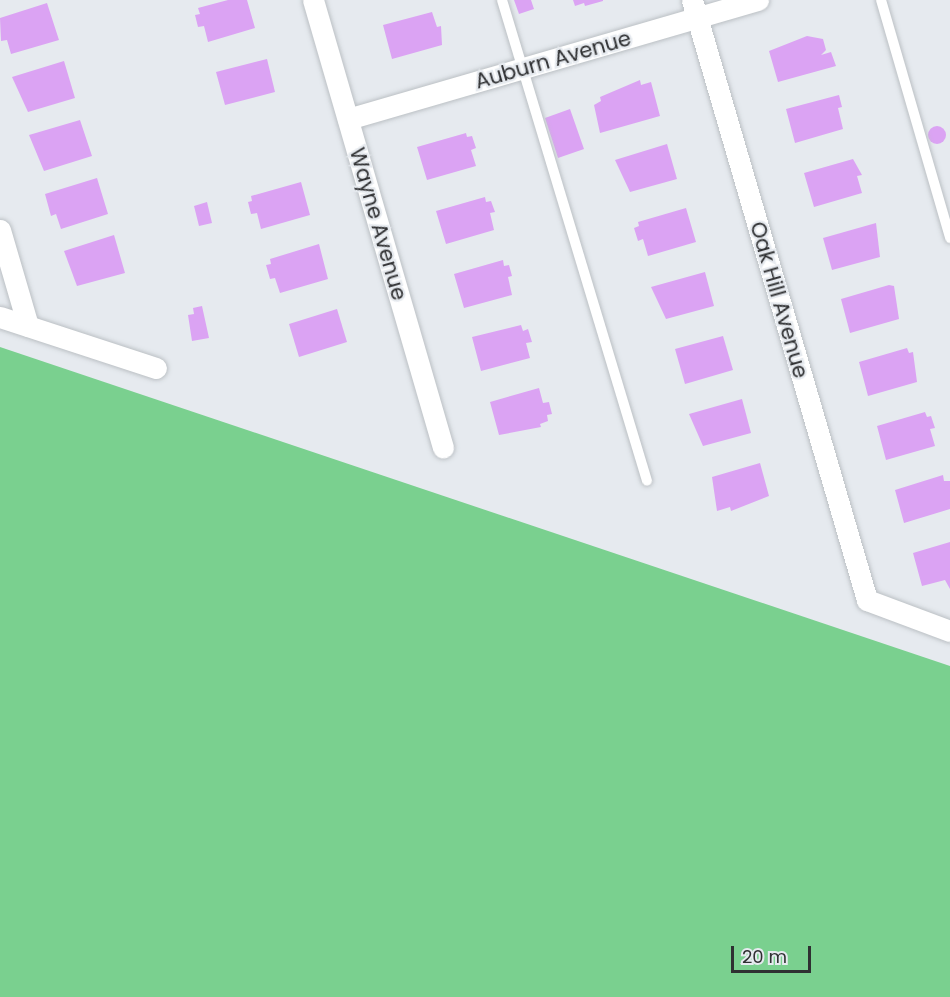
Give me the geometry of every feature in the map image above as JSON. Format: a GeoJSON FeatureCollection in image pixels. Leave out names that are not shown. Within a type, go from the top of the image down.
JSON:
{"type":"FeatureCollection","features":[{"type":"Feature","properties":{"kind":"street","name":"Wayne Avenue"},"geometry":{"type":"LineString","coordinates":[[313,0],[443,447]]}},
{"type":"Feature","properties":{"kind":"street","name":"Auburn Avenue"},"geometry":{"type":"LineString","coordinates":[[348,119],[523,68],[694,9],[758,0]]}},
{"type":"Feature","properties":{"kind":"street","name":"Oak Hill Avenue"},"geometry":{"type":"LineString","coordinates":[[694,9],[867,600],[950,630]]}},
{"type":"Feature","properties":{"kind":"street"},"geometry":{"type":"LineString","coordinates":[[0,230],[28,326]]}},
{"type":"Feature","properties":{"kind":"street"},"geometry":{"type":"LineString","coordinates":[[0,317],[156,368]]}},
{"type":"Feature","properties":{"kind":"lane"},"geometry":{"type":"LineString","coordinates":[[502,0],[646,481]]}},
{"type":"Feature","properties":{"kind":"lane"},"geometry":{"type":"LineString","coordinates":[[881,0],[950,238]]}},
{"type":"Feature","properties":{"kind":"green space"},"geometry":{"type":"Polygon","coordinates":[[[0,347],[950,666],[950,997],[0,997],[0,347]]]}},
{"type":"Feature","properties":{"kind":"building"},"geometry":{"type":"Polygon","coordinates":[[[228,0],[247,0],[255,28],[208,42],[204,26],[198,27],[195,15],[200,14],[198,8],[228,0]]]}},
{"type":"Feature","properties":{"kind":"building"},"geometry":{"type":"Polygon","coordinates":[[[514,0],[531,0],[534,9],[519,14],[514,0]]]}},
{"type":"Feature","properties":{"kind":"building"},"geometry":{"type":"Polygon","coordinates":[[[573,0],[603,0],[603,1],[575,6],[573,0]]]}},
{"type":"Feature","properties":{"kind":"building"},"geometry":{"type":"Polygon","coordinates":[[[47,3],[59,40],[11,54],[7,40],[1,41],[0,18],[47,3]]]}},
{"type":"Feature","properties":{"kind":"building"},"geometry":{"type":"Polygon","coordinates":[[[432,12],[437,27],[441,26],[442,45],[392,59],[383,25],[432,12]]]}},
{"type":"Feature","properties":{"kind":"building"},"geometry":{"type":"Polygon","coordinates":[[[807,36],[823,39],[826,50],[821,55],[831,52],[836,66],[778,82],[769,51],[807,36]]]}},
{"type":"Feature","properties":{"kind":"building"},"geometry":{"type":"Polygon","coordinates":[[[267,59],[275,92],[225,105],[216,72],[267,59]]]}},
{"type":"Feature","properties":{"kind":"building"},"geometry":{"type":"Polygon","coordinates":[[[64,61],[75,98],[28,112],[12,77],[64,61]]]}},
{"type":"Feature","properties":{"kind":"building"},"geometry":{"type":"Polygon","coordinates":[[[640,80],[641,85],[651,82],[660,116],[600,133],[594,105],[601,101],[600,97],[640,80]]]}},
{"type":"Feature","properties":{"kind":"building"},"geometry":{"type":"Polygon","coordinates":[[[839,95],[842,107],[838,108],[843,129],[795,143],[786,109],[839,95]]]}},
{"type":"Feature","properties":{"kind":"building"},"geometry":{"type":"Polygon","coordinates":[[[570,109],[584,149],[558,158],[545,118],[570,109]]]}},
{"type":"Feature","properties":{"kind":"building"},"geometry":{"type":"Polygon","coordinates":[[[80,120],[92,156],[44,171],[29,135],[80,120]]]}},
{"type":"Feature","properties":{"kind":"building"},"geometry":{"type":"Polygon","coordinates":[[[937,126],[945,131],[946,135],[941,143],[937,144],[929,139],[928,135],[933,127],[937,126]]]}},
{"type":"Feature","properties":{"kind":"building"},"geometry":{"type":"Polygon","coordinates":[[[466,133],[467,137],[472,136],[476,148],[471,150],[476,166],[427,180],[417,147],[466,133]]]}},
{"type":"Feature","properties":{"kind":"building"},"geometry":{"type":"Polygon","coordinates":[[[667,144],[677,179],[630,192],[615,160],[667,144]]]}},
{"type":"Feature","properties":{"kind":"building"},"geometry":{"type":"Polygon","coordinates":[[[853,159],[862,175],[857,176],[862,193],[814,207],[804,173],[853,159]]]}},
{"type":"Feature","properties":{"kind":"building"},"geometry":{"type":"Polygon","coordinates":[[[97,178],[108,214],[61,229],[56,214],[51,216],[45,194],[97,178]]]}},
{"type":"Feature","properties":{"kind":"building"},"geometry":{"type":"Polygon","coordinates":[[[301,182],[310,215],[261,229],[257,213],[251,214],[248,202],[252,201],[251,196],[301,182]]]}},
{"type":"Feature","properties":{"kind":"building"},"geometry":{"type":"Polygon","coordinates":[[[485,197],[486,202],[491,201],[495,212],[490,213],[494,230],[446,244],[436,211],[485,197]]]}},
{"type":"Feature","properties":{"kind":"building"},"geometry":{"type":"Polygon","coordinates":[[[207,202],[212,223],[199,226],[194,206],[207,202]]]}},
{"type":"Feature","properties":{"kind":"building"},"geometry":{"type":"Polygon","coordinates":[[[686,208],[696,242],[648,256],[643,239],[638,241],[634,228],[639,226],[638,222],[686,208]]]}},
{"type":"Feature","properties":{"kind":"building"},"geometry":{"type":"Polygon","coordinates":[[[876,223],[880,257],[832,270],[823,238],[876,223]]]}},
{"type":"Feature","properties":{"kind":"building"},"geometry":{"type":"Polygon","coordinates":[[[114,235],[125,273],[77,286],[64,251],[114,235]]]}},
{"type":"Feature","properties":{"kind":"building"},"geometry":{"type":"Polygon","coordinates":[[[319,244],[328,279],[280,293],[275,278],[270,279],[266,265],[271,264],[270,259],[319,244]]]}},
{"type":"Feature","properties":{"kind":"building"},"geometry":{"type":"Polygon","coordinates":[[[503,260],[504,266],[509,265],[512,276],[508,277],[512,295],[464,308],[454,274],[503,260]]]}},
{"type":"Feature","properties":{"kind":"building"},"geometry":{"type":"Polygon","coordinates":[[[705,272],[714,306],[666,319],[651,287],[705,272]]]}},
{"type":"Feature","properties":{"kind":"building"},"geometry":{"type":"Polygon","coordinates":[[[889,285],[894,286],[899,319],[850,333],[841,299],[889,285]]]}},
{"type":"Feature","properties":{"kind":"building"},"geometry":{"type":"Polygon","coordinates":[[[202,306],[209,338],[192,341],[188,315],[194,314],[193,308],[202,306]]]}},
{"type":"Feature","properties":{"kind":"building"},"geometry":{"type":"Polygon","coordinates":[[[337,309],[347,342],[299,357],[289,324],[337,309]]]}},
{"type":"Feature","properties":{"kind":"building"},"geometry":{"type":"Polygon","coordinates":[[[521,325],[523,331],[528,329],[532,342],[526,343],[530,358],[481,371],[472,337],[521,325]]]}},
{"type":"Feature","properties":{"kind":"building"},"geometry":{"type":"Polygon","coordinates":[[[723,336],[733,370],[685,384],[675,349],[723,336]]]}},
{"type":"Feature","properties":{"kind":"building"},"geometry":{"type":"Polygon","coordinates":[[[907,348],[909,353],[913,352],[917,382],[868,396],[859,362],[907,348]]]}},
{"type":"Feature","properties":{"kind":"building"},"geometry":{"type":"Polygon","coordinates":[[[539,388],[543,403],[549,402],[552,414],[547,415],[548,421],[540,424],[541,427],[499,435],[490,402],[539,388]]]}},
{"type":"Feature","properties":{"kind":"building"},"geometry":{"type":"Polygon","coordinates":[[[742,399],[751,433],[703,446],[689,414],[742,399]]]}},
{"type":"Feature","properties":{"kind":"building"},"geometry":{"type":"Polygon","coordinates":[[[925,412],[927,417],[931,416],[935,428],[930,429],[935,446],[886,460],[877,426],[925,412]]]}},
{"type":"Feature","properties":{"kind":"building"},"geometry":{"type":"Polygon","coordinates":[[[760,463],[769,496],[731,511],[730,507],[717,511],[712,477],[760,463]]]}},
{"type":"Feature","properties":{"kind":"building"},"geometry":{"type":"Polygon","coordinates":[[[943,475],[944,481],[950,481],[950,509],[904,523],[895,490],[943,475]]]}},
{"type":"Feature","properties":{"kind":"building"},"geometry":{"type":"Polygon","coordinates":[[[950,542],[950,589],[945,580],[922,586],[913,553],[950,542]]]}}]}
